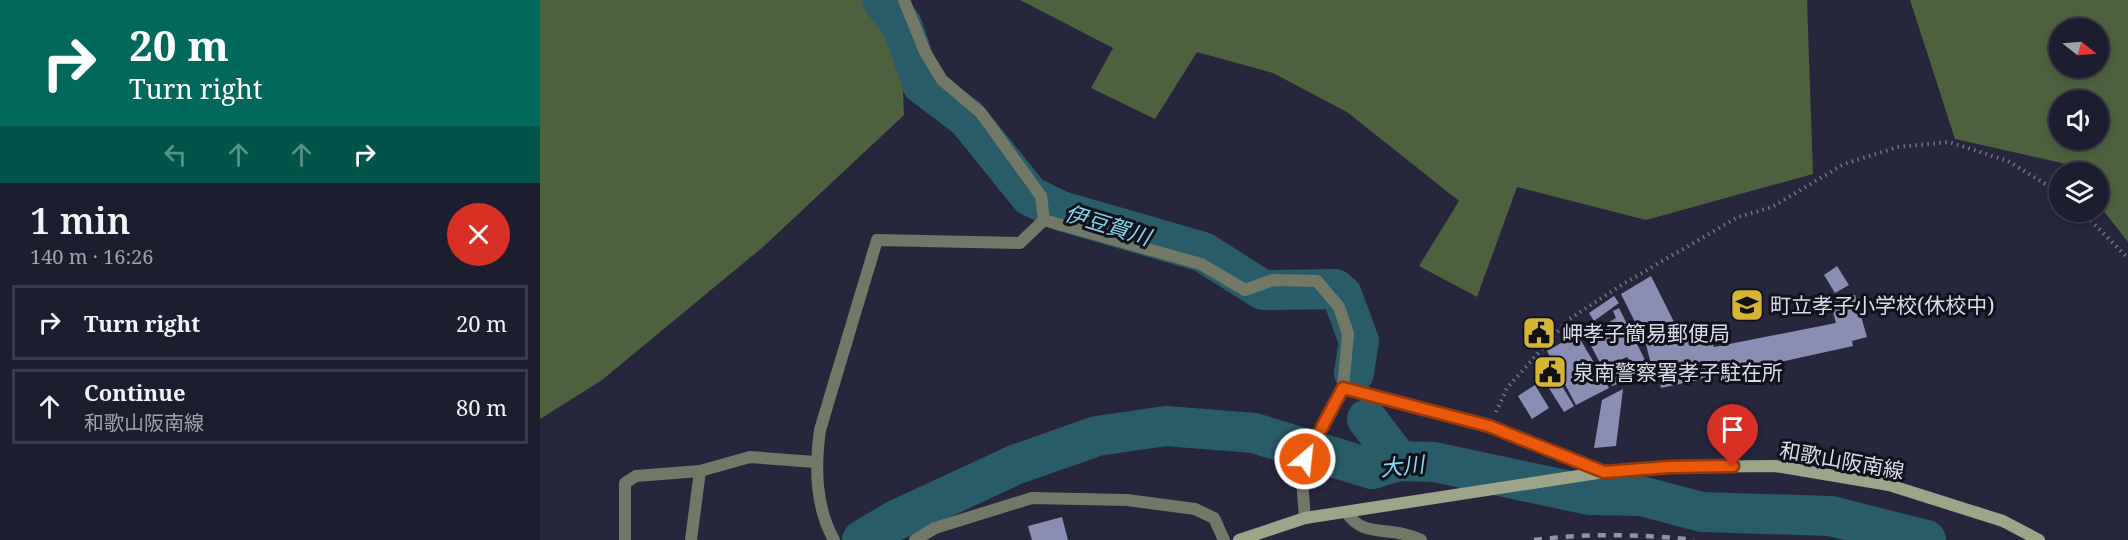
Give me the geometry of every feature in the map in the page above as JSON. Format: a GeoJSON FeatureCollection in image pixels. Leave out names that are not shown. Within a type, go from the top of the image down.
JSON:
{"type":"FeatureCollection","features":[{"type":"Feature","properties":{"kind":"main road","name":"和歌山阪南線"},"geometry":{"type":"LineString","coordinates":[[1239,540],[1305,518],[1588,474],[1670,467],[1775,466],[1889,485],[2003,521],[2039,540]]}},
{"type":"Feature","properties":{"kind":"street"},"geometry":{"type":"LineString","coordinates":[[833,539],[818,494],[815,462],[819,430],[877,240],[1020,243],[1043,215],[1041,196],[981,113],[942,80],[925,52],[904,0]]}},
{"type":"Feature","properties":{"kind":"street"},"geometry":{"type":"LineString","coordinates":[[1043,215],[1201,264],[1245,290],[1272,280],[1317,281],[1339,307],[1348,334],[1343,388],[1301,467],[1305,518]]}},
{"type":"Feature","properties":{"kind":"street"},"geometry":{"type":"LineString","coordinates":[[1343,388],[1489,426],[1604,472]]}},
{"type":"Feature","properties":{"kind":"street"},"geometry":{"type":"LineString","coordinates":[[625,540],[625,483],[636,476],[700,471],[750,457],[815,462]]}},
{"type":"Feature","properties":{"kind":"street"},"geometry":{"type":"LineString","coordinates":[[691,540],[700,471]]}},
{"type":"Feature","properties":{"kind":"street"},"geometry":{"type":"LineString","coordinates":[[915,540],[935,528],[1032,498],[1127,500],[1195,509],[1214,518],[1224,540]]}},
{"type":"Feature","properties":{"kind":"street"},"geometry":{"type":"LineString","coordinates":[[1346,512],[1352,527],[1358,534],[1368,538],[1411,535],[1421,540]]}},
{"type":"Feature","properties":{"kind":"path"},"geometry":{"type":"LineString","coordinates":[[1489,426],[1507,388],[1568,320],[1623,284],[1738,217],[1772,207],[1844,164],[1898,147],[1949,142],[2008,161],[2049,186]]}},
{"type":"Feature","properties":{"kind":"path"},"geometry":{"type":"LineString","coordinates":[[2092,222],[2128,258]]}},
{"type":"Feature","properties":{"kind":"green space"},"geometry":{"type":"Polygon","coordinates":[[[540,0],[899,0],[904,115],[763,247],[602,380],[540,419],[540,0]]]}},
{"type":"Feature","properties":{"kind":"green space"},"geometry":{"type":"Polygon","coordinates":[[[1020,0],[1807,0],[1813,174],[1646,220],[1517,187],[1477,297],[1419,266],[1459,201],[1347,112],[1273,73],[1197,52],[1155,119],[1091,88],[1113,48],[1020,0]]]}},
{"type":"Feature","properties":{"kind":"green space"},"geometry":{"type":"Polygon","coordinates":[[[1910,0],[2128,0],[2128,242],[2109,218],[2109,162],[2057,162],[1955,139],[1910,0]]]}},
{"type":"Feature","properties":{"kind":"building"},"geometry":{"type":"Polygon","coordinates":[[[1837,266],[1849,285],[1835,293],[1824,275],[1837,266]]]}},
{"type":"Feature","properties":{"kind":"building"},"geometry":{"type":"Polygon","coordinates":[[[1651,276],[1675,324],[1674,329],[1685,339],[1708,333],[1714,347],[1836,323],[1830,301],[1855,295],[1867,337],[1852,341],[1853,346],[1661,388],[1657,365],[1651,365],[1646,344],[1621,294],[1651,276]]]}},
{"type":"Feature","properties":{"kind":"building"},"geometry":{"type":"Polygon","coordinates":[[[1614,296],[1619,303],[1594,321],[1589,313],[1614,296]]]}},
{"type":"Feature","properties":{"kind":"building"},"geometry":{"type":"Polygon","coordinates":[[[1619,308],[1646,362],[1635,369],[1627,357],[1618,361],[1626,381],[1612,386],[1586,336],[1616,318],[1613,311],[1619,308]]]}},
{"type":"Feature","properties":{"kind":"building"},"geometry":{"type":"Polygon","coordinates":[[[1577,334],[1609,388],[1576,405],[1547,351],[1577,334]]]}},
{"type":"Feature","properties":{"kind":"building"},"geometry":{"type":"Polygon","coordinates":[[[1556,376],[1574,406],[1564,412],[1545,382],[1556,376]]]}},
{"type":"Feature","properties":{"kind":"building"},"geometry":{"type":"Polygon","coordinates":[[[1535,385],[1549,408],[1532,419],[1518,396],[1535,385]]]}},
{"type":"Feature","properties":{"kind":"building"},"geometry":{"type":"Polygon","coordinates":[[[1623,389],[1616,446],[1594,448],[1602,400],[1623,389]]]}},
{"type":"Feature","properties":{"kind":"building"},"geometry":{"type":"Polygon","coordinates":[[[1062,517],[1068,540],[1032,540],[1028,526],[1062,517]]]}},
{"type":"Feature","properties":{"kind":"waterway","name":"伊豆賀川"},"geometry":{"type":"LineString","coordinates":[[882,0],[902,25],[922,84],[967,118],[1030,196],[1061,211],[1203,252],[1263,290],[1335,289],[1342,295],[1359,341],[1354,373]]}},
{"type":"Feature","properties":{"kind":"waterway","name":"伊豆賀川"},"geometry":{"type":"LineString","coordinates":[[1367,419],[1399,461]]}},
{"type":"Feature","properties":{"kind":"waterway","name":"大川"},"geometry":{"type":"LineString","coordinates":[[862,540],[896,520],[1017,464],[1097,436],[1166,426],[1254,433],[1372,469],[1399,461],[1434,462],[1589,495],[1641,496],[1702,512],[1831,516],[1926,540]]}},
{"type":"Feature","properties":{"kind":"railway"},"geometry":{"type":"LineString","coordinates":[[1534,540],[1614,535],[1694,540]]}},
{"type":"Feature","properties":{"kind":"place","name":"町立孝子小学校(休校中)"},"geometry":{"type":"Point","coordinates":[1747,305]}},
{"type":"Feature","properties":{"kind":"place","name":"岬孝子簡易郵便局"},"geometry":{"type":"Point","coordinates":[1539,333]}},
{"type":"Feature","properties":{"kind":"place","name":"泉南警察署孝子駐在所"},"geometry":{"type":"Point","coordinates":[1550,372]}},
{"type":"Feature","properties":{"kind":"route"},"geometry":{"type":"LineString","coordinates":[[1305,459],[1343,388],[1489,426],[1604,472],[1670,467],[1733,466]]}}]}
